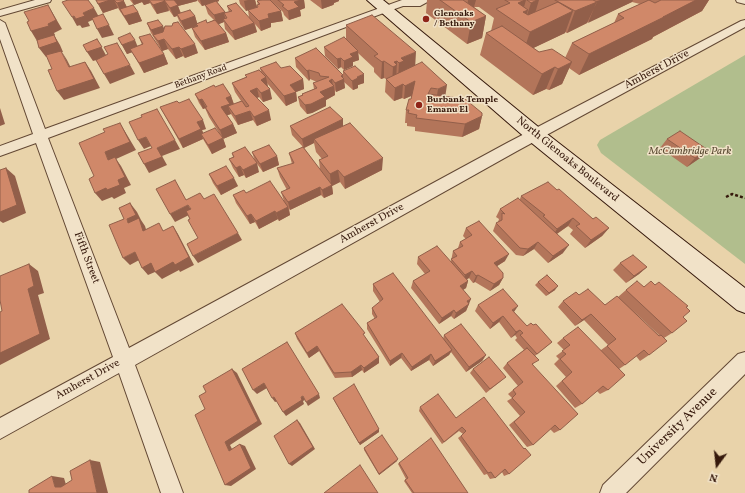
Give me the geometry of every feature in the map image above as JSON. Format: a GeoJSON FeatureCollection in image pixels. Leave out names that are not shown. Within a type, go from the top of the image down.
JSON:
{"type":"FeatureCollection","features":[{"type":"Feature","properties":{"kind":"main road","name":"North Glenoaks Boulevard"},"geometry":{"type":"LineString","coordinates":[[379,4],[535,135],[745,302]]}},
{"type":"Feature","properties":{"kind":"street"},"geometry":{"type":"LineString","coordinates":[[0,13],[46,0]]}},
{"type":"Feature","properties":{"kind":"street","name":"Bethany Road"},"geometry":{"type":"LineString","coordinates":[[0,152],[379,4],[402,1],[416,4],[426,0]]}},
{"type":"Feature","properties":{"kind":"street"},"geometry":{"type":"LineString","coordinates":[[741,0],[745,1]]}},
{"type":"Feature","properties":{"kind":"street","name":"Fifth Street"},"geometry":{"type":"LineString","coordinates":[[0,23],[40,136],[172,493]]}},
{"type":"Feature","properties":{"kind":"street","name":"Amherst Drive"},"geometry":{"type":"LineString","coordinates":[[0,429],[535,135],[745,23]]}},
{"type":"Feature","properties":{"kind":"street","name":"University Avenue"},"geometry":{"type":"LineString","coordinates":[[610,493],[745,361]]}},
{"type":"Feature","properties":{"kind":"path"},"geometry":{"type":"LineString","coordinates":[[726,197],[732,194],[745,198]]}},
{"type":"Feature","properties":{"kind":"green space","name":"McCambridge Park"},"geometry":{"type":"Polygon","coordinates":[[[745,55],[745,264],[601,153],[597,145],[600,140],[745,55]]]}},
{"type":"Feature","properties":{"kind":"building"},"geometry":{"type":"Polygon","coordinates":[[[68,0],[88,0],[94,8],[83,13],[85,16],[76,19],[74,16],[72,17],[62,2],[68,0]]]}},
{"type":"Feature","properties":{"kind":"building"},"geometry":{"type":"Polygon","coordinates":[[[96,0],[110,0],[98,4],[96,0]]]}},
{"type":"Feature","properties":{"kind":"building"},"geometry":{"type":"Polygon","coordinates":[[[114,0],[123,0],[124,1],[117,3],[114,0]]]}},
{"type":"Feature","properties":{"kind":"building"},"geometry":{"type":"Polygon","coordinates":[[[149,0],[164,0],[165,1],[153,5],[149,0]]]}},
{"type":"Feature","properties":{"kind":"building"},"geometry":{"type":"Polygon","coordinates":[[[164,0],[174,0],[178,5],[170,8],[164,0]]]}},
{"type":"Feature","properties":{"kind":"building"},"geometry":{"type":"Polygon","coordinates":[[[270,0],[281,11],[268,14],[269,18],[259,21],[248,10],[258,7],[257,5],[260,4],[257,1],[270,0]]]}},
{"type":"Feature","properties":{"kind":"building"},"geometry":{"type":"Polygon","coordinates":[[[278,0],[301,0],[294,2],[299,7],[288,11],[278,0]]]}},
{"type":"Feature","properties":{"kind":"building"},"geometry":{"type":"Polygon","coordinates":[[[440,0],[463,0],[486,16],[471,22],[440,0]]]}},
{"type":"Feature","properties":{"kind":"building"},"geometry":{"type":"Polygon","coordinates":[[[505,0],[525,0],[518,3],[528,10],[523,12],[528,15],[558,2],[573,11],[530,32],[496,9],[510,3],[505,0]]]}},
{"type":"Feature","properties":{"kind":"building"},"geometry":{"type":"Polygon","coordinates":[[[527,0],[537,0],[531,3],[527,0]]]}},
{"type":"Feature","properties":{"kind":"building"},"geometry":{"type":"Polygon","coordinates":[[[555,0],[593,0],[597,2],[575,11],[555,0]]]}},
{"type":"Feature","properties":{"kind":"building"},"geometry":{"type":"Polygon","coordinates":[[[649,0],[655,3],[661,0],[696,0],[589,54],[572,43],[624,18],[618,14],[649,0]]]}},
{"type":"Feature","properties":{"kind":"building"},"geometry":{"type":"Polygon","coordinates":[[[216,1],[225,12],[214,15],[205,5],[216,1]]]}},
{"type":"Feature","properties":{"kind":"building"},"geometry":{"type":"Polygon","coordinates":[[[236,3],[254,23],[232,31],[223,19],[227,18],[224,13],[232,11],[227,6],[236,3]]]}},
{"type":"Feature","properties":{"kind":"building"},"geometry":{"type":"Polygon","coordinates":[[[48,5],[56,20],[48,24],[49,26],[31,31],[27,22],[29,21],[24,12],[48,5]]]}},
{"type":"Feature","properties":{"kind":"building"},"geometry":{"type":"Polygon","coordinates":[[[133,5],[138,12],[124,16],[120,9],[133,5]]]}},
{"type":"Feature","properties":{"kind":"building"},"geometry":{"type":"Polygon","coordinates":[[[190,10],[195,16],[181,21],[177,14],[190,10]]]}},
{"type":"Feature","properties":{"kind":"building"},"geometry":{"type":"Polygon","coordinates":[[[103,14],[109,25],[97,29],[92,18],[103,14]]]}},
{"type":"Feature","properties":{"kind":"building"},"geometry":{"type":"Polygon","coordinates":[[[372,15],[416,52],[401,58],[404,61],[399,63],[397,61],[394,62],[397,65],[393,67],[374,56],[378,54],[346,25],[372,15]]]}},
{"type":"Feature","properties":{"kind":"building"},"geometry":{"type":"Polygon","coordinates":[[[158,20],[163,26],[151,30],[147,23],[158,20]]]}},
{"type":"Feature","properties":{"kind":"building"},"geometry":{"type":"Polygon","coordinates":[[[206,20],[207,23],[215,20],[226,33],[201,41],[192,28],[198,26],[196,24],[206,20]]]}},
{"type":"Feature","properties":{"kind":"building"},"geometry":{"type":"Polygon","coordinates":[[[178,22],[195,44],[181,49],[179,47],[172,49],[164,39],[158,41],[153,35],[163,32],[165,26],[172,26],[173,23],[178,22]]]}},
{"type":"Feature","properties":{"kind":"building"},"geometry":{"type":"Polygon","coordinates":[[[502,26],[539,52],[552,49],[572,62],[558,69],[555,67],[542,74],[486,33],[502,26]]]}},
{"type":"Feature","properties":{"kind":"building"},"geometry":{"type":"Polygon","coordinates":[[[130,33],[135,40],[122,45],[118,38],[130,33]]]}},
{"type":"Feature","properties":{"kind":"building"},"geometry":{"type":"Polygon","coordinates":[[[150,34],[164,54],[139,63],[130,49],[143,44],[139,37],[150,34]]]}},
{"type":"Feature","properties":{"kind":"building"},"geometry":{"type":"Polygon","coordinates":[[[54,35],[57,42],[39,48],[37,40],[54,35]]]}},
{"type":"Feature","properties":{"kind":"building"},"geometry":{"type":"Polygon","coordinates":[[[344,37],[358,51],[350,54],[353,57],[344,61],[341,58],[337,59],[324,47],[344,37]]]}},
{"type":"Feature","properties":{"kind":"building"},"geometry":{"type":"Polygon","coordinates":[[[97,39],[102,47],[87,52],[83,45],[97,39]]]}},
{"type":"Feature","properties":{"kind":"building"},"geometry":{"type":"Polygon","coordinates":[[[117,43],[130,65],[104,74],[96,60],[108,54],[104,47],[117,43]]]}},
{"type":"Feature","properties":{"kind":"building"},"geometry":{"type":"Polygon","coordinates":[[[316,48],[343,75],[341,76],[344,79],[335,83],[332,79],[329,81],[334,86],[320,92],[325,97],[311,104],[305,105],[298,97],[317,88],[313,83],[329,77],[320,76],[319,73],[309,70],[307,71],[295,58],[316,48]]]}},
{"type":"Feature","properties":{"kind":"building"},"geometry":{"type":"Polygon","coordinates":[[[61,51],[69,67],[85,62],[94,79],[57,91],[48,70],[52,69],[46,55],[61,51]]]}},
{"type":"Feature","properties":{"kind":"building"},"geometry":{"type":"Polygon","coordinates":[[[276,62],[281,68],[290,66],[303,79],[290,85],[296,92],[284,96],[260,68],[276,62]]]}},
{"type":"Feature","properties":{"kind":"building"},"geometry":{"type":"Polygon","coordinates":[[[422,62],[447,85],[438,89],[431,88],[428,94],[465,99],[482,113],[482,116],[465,124],[416,118],[417,115],[408,113],[409,110],[406,110],[409,99],[411,99],[415,81],[405,86],[403,84],[395,88],[386,79],[422,62]]]}},
{"type":"Feature","properties":{"kind":"building"},"geometry":{"type":"Polygon","coordinates":[[[355,66],[364,74],[352,81],[343,71],[355,66]]]}},
{"type":"Feature","properties":{"kind":"building"},"geometry":{"type":"Polygon","coordinates":[[[259,70],[266,77],[261,80],[270,89],[261,93],[257,88],[250,91],[269,110],[254,117],[250,111],[235,116],[228,106],[242,101],[246,107],[249,106],[232,83],[247,77],[245,75],[259,70]]]}},
{"type":"Feature","properties":{"kind":"building"},"geometry":{"type":"Polygon","coordinates":[[[223,84],[231,96],[226,98],[230,104],[221,107],[233,124],[220,130],[205,107],[207,107],[202,99],[199,100],[195,94],[214,85],[215,87],[223,84]]]}},
{"type":"Feature","properties":{"kind":"building"},"geometry":{"type":"Polygon","coordinates":[[[189,99],[203,120],[197,122],[201,129],[179,139],[160,107],[177,101],[179,103],[189,99]]]}},
{"type":"Feature","properties":{"kind":"building"},"geometry":{"type":"Polygon","coordinates":[[[330,107],[343,119],[302,139],[290,126],[330,107]]]}},
{"type":"Feature","properties":{"kind":"building"},"geometry":{"type":"Polygon","coordinates":[[[157,109],[175,140],[157,148],[162,157],[144,164],[138,153],[152,148],[146,137],[138,140],[129,122],[142,117],[141,115],[157,109]]]}},
{"type":"Feature","properties":{"kind":"building"},"geometry":{"type":"Polygon","coordinates":[[[120,123],[130,142],[105,152],[108,160],[115,157],[125,177],[118,180],[120,185],[107,190],[106,188],[95,193],[89,179],[94,176],[79,143],[105,132],[103,129],[120,123]]]}},
{"type":"Feature","properties":{"kind":"building"},"geometry":{"type":"Polygon","coordinates":[[[350,123],[383,158],[344,177],[338,170],[330,174],[319,160],[328,156],[314,139],[350,123]]]}},
{"type":"Feature","properties":{"kind":"building"},"geometry":{"type":"Polygon","coordinates":[[[215,128],[223,138],[208,145],[201,134],[215,128]]]}},
{"type":"Feature","properties":{"kind":"building"},"geometry":{"type":"Polygon","coordinates":[[[680,131],[708,150],[695,158],[667,139],[680,131]]]}},
{"type":"Feature","properties":{"kind":"building"},"geometry":{"type":"Polygon","coordinates":[[[269,145],[277,156],[260,164],[252,152],[269,145]]]}},
{"type":"Feature","properties":{"kind":"building"},"geometry":{"type":"Polygon","coordinates":[[[245,147],[257,163],[243,170],[240,166],[236,168],[229,159],[234,157],[232,153],[245,147]]]}},
{"type":"Feature","properties":{"kind":"building"},"geometry":{"type":"Polygon","coordinates":[[[303,147],[332,185],[322,190],[320,187],[288,202],[281,192],[290,188],[277,168],[294,163],[289,153],[303,147]]]}},
{"type":"Feature","properties":{"kind":"building"},"geometry":{"type":"Polygon","coordinates":[[[226,166],[234,178],[217,186],[209,174],[226,166]]]}},
{"type":"Feature","properties":{"kind":"building"},"geometry":{"type":"Polygon","coordinates":[[[6,168],[17,205],[0,212],[0,170],[6,168]]]}},
{"type":"Feature","properties":{"kind":"building"},"geometry":{"type":"Polygon","coordinates":[[[175,180],[186,200],[200,193],[204,199],[214,194],[238,233],[193,256],[187,244],[198,238],[188,220],[190,219],[186,211],[191,209],[188,205],[170,214],[156,189],[175,180]]]}},
{"type":"Feature","properties":{"kind":"building"},"geometry":{"type":"Polygon","coordinates":[[[270,181],[288,207],[276,213],[275,211],[256,221],[251,214],[247,216],[233,195],[244,190],[246,193],[270,181]]]}},
{"type":"Feature","properties":{"kind":"building"},"geometry":{"type":"Polygon","coordinates":[[[548,182],[557,190],[559,189],[593,219],[596,217],[609,228],[591,240],[576,226],[580,224],[573,218],[557,229],[543,216],[545,215],[521,196],[548,182]]]}},
{"type":"Feature","properties":{"kind":"building"},"geometry":{"type":"Polygon","coordinates":[[[518,198],[569,245],[553,256],[538,242],[528,249],[520,248],[496,223],[502,220],[502,213],[505,214],[500,209],[518,198]]]}},
{"type":"Feature","properties":{"kind":"building"},"geometry":{"type":"Polygon","coordinates":[[[130,203],[136,215],[127,219],[128,223],[139,218],[143,231],[159,223],[163,231],[173,226],[189,257],[175,265],[173,262],[155,272],[151,263],[142,268],[135,252],[123,258],[109,225],[124,219],[119,208],[130,203]]]}},
{"type":"Feature","properties":{"kind":"building"},"geometry":{"type":"Polygon","coordinates":[[[479,221],[509,254],[494,263],[503,273],[503,278],[494,284],[478,275],[476,276],[472,271],[465,275],[451,259],[457,256],[453,251],[463,246],[460,242],[472,235],[466,228],[479,221]]]}},
{"type":"Feature","properties":{"kind":"building"},"geometry":{"type":"Polygon","coordinates":[[[437,246],[468,281],[460,286],[471,299],[467,301],[469,304],[456,313],[454,310],[442,318],[413,281],[430,271],[418,257],[437,246]]]}},
{"type":"Feature","properties":{"kind":"building"},"geometry":{"type":"Polygon","coordinates":[[[633,255],[647,267],[634,276],[620,263],[633,255]]]}},
{"type":"Feature","properties":{"kind":"building"},"geometry":{"type":"Polygon","coordinates":[[[29,264],[34,286],[28,289],[40,334],[0,353],[0,312],[2,311],[0,300],[0,276],[29,264]]]}},
{"type":"Feature","properties":{"kind":"building"},"geometry":{"type":"Polygon","coordinates":[[[393,273],[452,350],[435,361],[431,354],[412,367],[402,353],[390,361],[367,323],[377,317],[372,308],[383,299],[373,284],[393,273]]]}},
{"type":"Feature","properties":{"kind":"building"},"geometry":{"type":"Polygon","coordinates":[[[547,275],[558,286],[549,293],[538,282],[547,275]]]}},
{"type":"Feature","properties":{"kind":"building"},"geometry":{"type":"Polygon","coordinates":[[[637,281],[644,287],[651,281],[655,285],[659,282],[688,306],[686,307],[690,311],[683,317],[687,321],[672,333],[626,290],[637,281]]]}},
{"type":"Feature","properties":{"kind":"building"},"geometry":{"type":"Polygon","coordinates":[[[503,289],[518,306],[512,310],[527,326],[531,323],[533,325],[536,324],[552,342],[537,354],[520,335],[523,333],[520,330],[516,332],[503,316],[493,323],[478,305],[503,289]]]}},
{"type":"Feature","properties":{"kind":"building"},"geometry":{"type":"Polygon","coordinates":[[[588,289],[605,305],[617,296],[659,336],[661,335],[667,341],[649,355],[644,350],[625,365],[607,346],[616,339],[591,314],[582,320],[563,301],[576,292],[579,295],[588,289]]]}},
{"type":"Feature","properties":{"kind":"building"},"geometry":{"type":"Polygon","coordinates":[[[342,304],[365,333],[363,334],[379,357],[364,368],[361,365],[351,372],[334,373],[317,346],[307,353],[295,333],[342,304]]]}},
{"type":"Feature","properties":{"kind":"building"},"geometry":{"type":"Polygon","coordinates":[[[461,324],[486,355],[469,367],[444,335],[461,324]]]}},
{"type":"Feature","properties":{"kind":"building"},"geometry":{"type":"Polygon","coordinates":[[[578,327],[625,375],[608,390],[603,386],[582,404],[562,381],[572,372],[560,359],[566,354],[562,351],[570,345],[563,338],[578,327]]]}},
{"type":"Feature","properties":{"kind":"building"},"geometry":{"type":"Polygon","coordinates":[[[287,342],[319,394],[306,402],[303,396],[301,397],[302,400],[283,412],[274,397],[272,398],[264,383],[253,390],[242,369],[287,342]]]}},
{"type":"Feature","properties":{"kind":"building"},"geometry":{"type":"Polygon","coordinates":[[[527,348],[539,360],[532,364],[578,414],[560,430],[555,425],[533,445],[514,422],[525,412],[512,398],[516,394],[513,390],[523,382],[507,363],[527,348]]]}},
{"type":"Feature","properties":{"kind":"building"},"geometry":{"type":"Polygon","coordinates":[[[489,357],[506,377],[490,389],[473,369],[489,357]]]}},
{"type":"Feature","properties":{"kind":"building"},"geometry":{"type":"Polygon","coordinates":[[[232,369],[258,421],[225,442],[229,451],[240,444],[251,468],[225,485],[195,415],[205,409],[199,396],[206,392],[203,386],[232,369]]]}},
{"type":"Feature","properties":{"kind":"building"},"geometry":{"type":"Polygon","coordinates":[[[354,384],[379,429],[359,443],[333,398],[354,384]]]}},
{"type":"Feature","properties":{"kind":"building"},"geometry":{"type":"Polygon","coordinates":[[[438,394],[456,418],[484,397],[524,449],[525,448],[531,455],[509,474],[505,469],[495,478],[491,472],[488,473],[461,436],[466,431],[462,427],[444,442],[420,407],[438,394]]]}},
{"type":"Feature","properties":{"kind":"building"},"geometry":{"type":"Polygon","coordinates":[[[297,420],[313,447],[289,464],[274,436],[297,420]]]}},
{"type":"Feature","properties":{"kind":"building"},"geometry":{"type":"Polygon","coordinates":[[[382,435],[398,459],[379,474],[364,448],[382,435]]]}},
{"type":"Feature","properties":{"kind":"building"},"geometry":{"type":"Polygon","coordinates":[[[431,438],[468,493],[414,493],[405,480],[408,478],[399,463],[431,438]]]}},
{"type":"Feature","properties":{"kind":"building"},"geometry":{"type":"Polygon","coordinates":[[[90,460],[97,493],[29,493],[29,490],[52,476],[55,487],[61,487],[72,480],[70,471],[90,460]]]}},
{"type":"Feature","properties":{"kind":"building"},"geometry":{"type":"Polygon","coordinates":[[[360,465],[378,493],[324,493],[360,465]]]}},
{"type":"Feature","properties":{"kind":"place","name":"Glenoaks / Bethany"},"geometry":{"type":"Point","coordinates":[426,19]}},
{"type":"Feature","properties":{"kind":"place","name":"Burbank Temple Emanu El"},"geometry":{"type":"Point","coordinates":[419,105]}}]}
